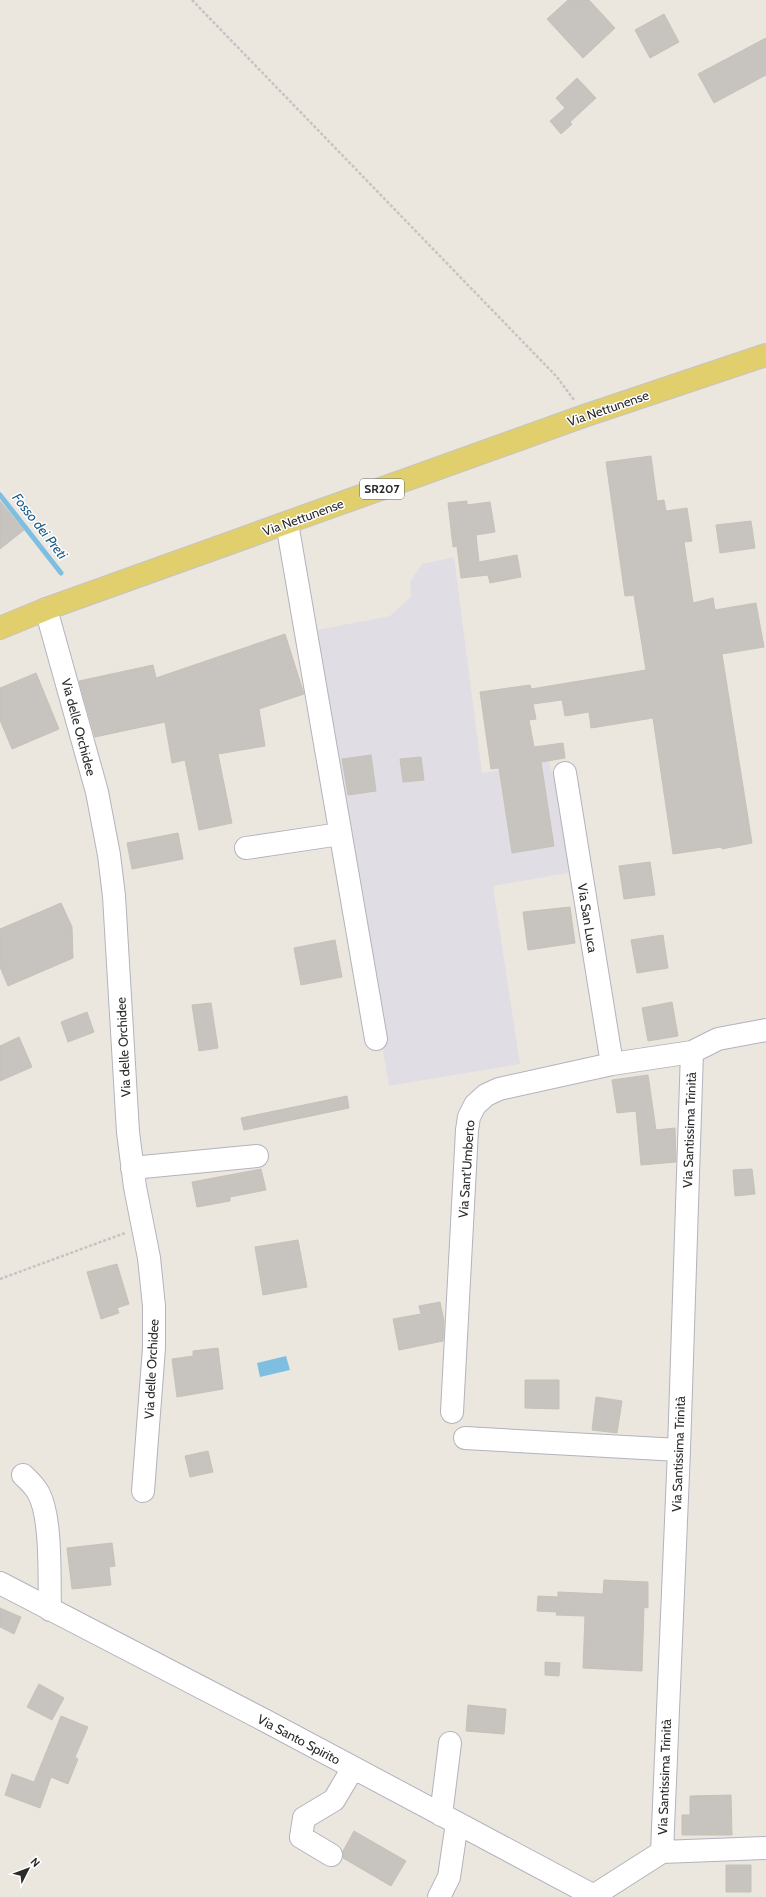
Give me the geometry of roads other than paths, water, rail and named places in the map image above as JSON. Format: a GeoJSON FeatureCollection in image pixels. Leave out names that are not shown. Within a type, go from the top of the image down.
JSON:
{"type":"FeatureCollection","features":[{"type":"Feature","properties":{"kind":"main road","name":"Via Nettunense"},"geometry":{"type":"LineString","coordinates":[[0,628],[46,609],[581,417],[766,355]]}},
{"type":"Feature","properties":{"kind":"street"},"geometry":{"type":"LineString","coordinates":[[287,523],[376,1039]]}},
{"type":"Feature","properties":{"kind":"street","name":"Via delle Orchidee"},"geometry":{"type":"LineString","coordinates":[[46,609],[91,769],[109,855],[114,896],[128,1132],[132,1168],[153,1291],[154,1348],[143,1491]]}},
{"type":"Feature","properties":{"kind":"street","name":"Via San Luca"},"geometry":{"type":"LineString","coordinates":[[565,773],[612,1064]]}},
{"type":"Feature","properties":{"kind":"street"},"geometry":{"type":"LineString","coordinates":[[246,848],[340,834]]}},
{"type":"Feature","properties":{"kind":"street"},"geometry":{"type":"LineString","coordinates":[[692,1052],[718,1039],[766,1030]]}},
{"type":"Feature","properties":{"kind":"street","name":"Via Sant'Umberto"},"geometry":{"type":"LineString","coordinates":[[452,1412],[467,1130],[472,1110],[482,1098],[499,1089],[612,1064],[692,1052]]}},
{"type":"Feature","properties":{"kind":"street","name":"Via Santissima Trinità"},"geometry":{"type":"LineString","coordinates":[[594,1896],[662,1852],[679,1450],[692,1052]]}},
{"type":"Feature","properties":{"kind":"street"},"geometry":{"type":"LineString","coordinates":[[132,1168],[256,1156]]}},
{"type":"Feature","properties":{"kind":"street"},"geometry":{"type":"LineString","coordinates":[[465,1438],[679,1450]]}},
{"type":"Feature","properties":{"kind":"street"},"geometry":{"type":"LineString","coordinates":[[24,1475],[36,1489],[44,1506],[48,1538],[50,1610]]}},
{"type":"Feature","properties":{"kind":"street","name":"Via Santo Spirito"},"geometry":{"type":"LineString","coordinates":[[0,1583],[594,1896]]}},
{"type":"Feature","properties":{"kind":"street"},"geometry":{"type":"LineString","coordinates":[[440,1897],[450,1877],[450,1743]]}},
{"type":"Feature","properties":{"kind":"street"},"geometry":{"type":"LineString","coordinates":[[331,1855],[302,1837],[304,1818],[334,1800],[353,1768]]}},
{"type":"Feature","properties":{"kind":"street"},"geometry":{"type":"LineString","coordinates":[[662,1852],[766,1848]]}},
{"type":"Feature","properties":{"kind":"water"},"geometry":{"type":"Polygon","coordinates":[[[286,1356],[290,1370],[260,1377],[257,1363],[286,1356]]]}},
{"type":"Feature","properties":{"kind":"waterway","name":"Fosso dei Preti"},"geometry":{"type":"LineString","coordinates":[[0,495],[61,573]]}}]}
